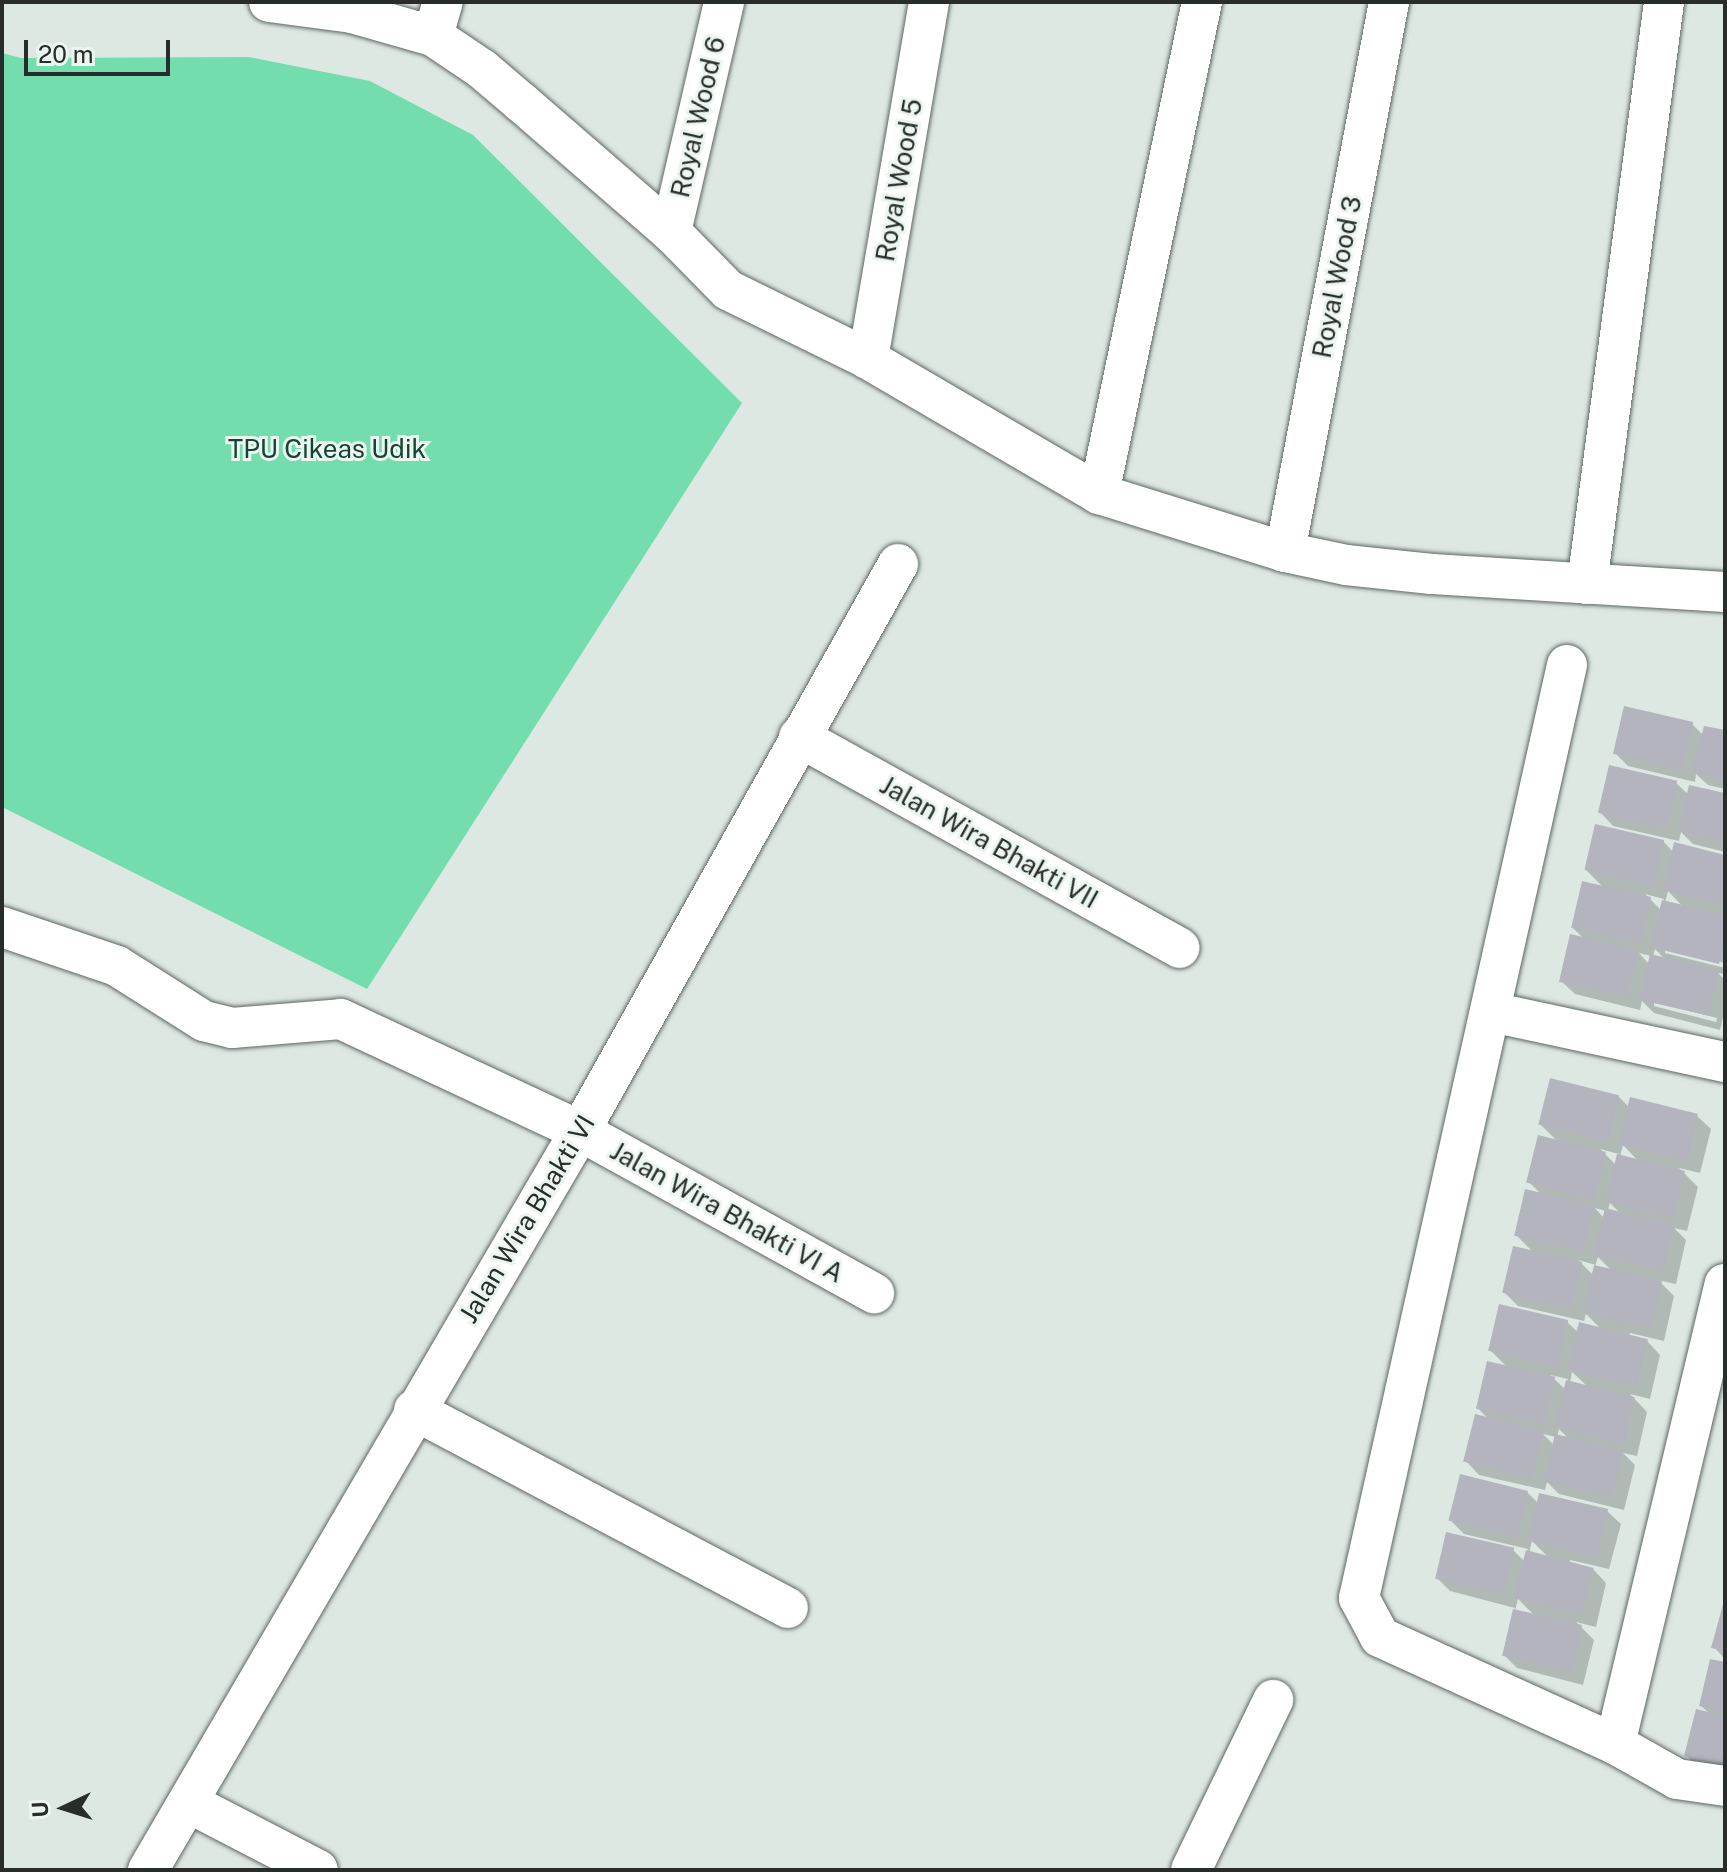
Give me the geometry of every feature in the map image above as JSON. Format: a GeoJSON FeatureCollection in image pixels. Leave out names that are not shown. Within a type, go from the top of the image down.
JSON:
{"type":"FeatureCollection","features":[{"type":"Feature","properties":{"kind":"street"},"geometry":{"type":"LineString","coordinates":[[269,2],[352,13],[438,19],[482,69],[671,232],[728,290],[868,359],[1099,494],[1285,552],[1346,565],[1418,573],[1725,592]]}},
{"type":"Feature","properties":{"kind":"street","name":"Royal Wood 6"},"geometry":{"type":"LineString","coordinates":[[671,232],[724,2]]}},
{"type":"Feature","properties":{"kind":"street","name":"Royal Wood 5"},"geometry":{"type":"LineString","coordinates":[[868,359],[929,2]]}},
{"type":"Feature","properties":{"kind":"street"},"geometry":{"type":"LineString","coordinates":[[1099,494],[1202,2]]}},
{"type":"Feature","properties":{"kind":"street","name":"Royal Wood 3"},"geometry":{"type":"LineString","coordinates":[[1285,552],[1389,2]]}},
{"type":"Feature","properties":{"kind":"street"},"geometry":{"type":"LineString","coordinates":[[1587,584],[1664,2]]}},
{"type":"Feature","properties":{"kind":"street","name":"Jalan Wira Bhakti VI"},"geometry":{"type":"LineString","coordinates":[[148,1870],[414,1410],[580,1131],[898,564]]}},
{"type":"Feature","properties":{"kind":"street"},"geometry":{"type":"LineString","coordinates":[[1567,665],[1359,1598],[1380,1637],[1615,1744],[1677,1779],[1725,1786]]}},
{"type":"Feature","properties":{"kind":"street","name":"Jalan Wira Bhakti VII"},"geometry":{"type":"LineString","coordinates":[[799,737],[1179,948]]}},
{"type":"Feature","properties":{"kind":"street","name":"Jalan Wira Bhakti VI A"},"geometry":{"type":"LineString","coordinates":[[2,927],[117,966],[204,1021],[232,1028],[341,1019],[580,1131],[874,1293]]}},
{"type":"Feature","properties":{"kind":"street"},"geometry":{"type":"LineString","coordinates":[[1491,1012],[1725,1062]]}},
{"type":"Feature","properties":{"kind":"street"},"geometry":{"type":"LineString","coordinates":[[1615,1744],[1725,1284]]}},
{"type":"Feature","properties":{"kind":"street"},"geometry":{"type":"LineString","coordinates":[[414,1410],[788,1608]]}},
{"type":"Feature","properties":{"kind":"street"},"geometry":{"type":"LineString","coordinates":[[1191,1870],[1273,1700]]}},
{"type":"Feature","properties":{"kind":"street"},"geometry":{"type":"LineString","coordinates":[[189,1803],[318,1870]]}},
{"type":"Feature","properties":{"kind":"green space","name":"TPU Cikeas Udik"},"geometry":{"type":"Polygon","coordinates":[[[2,53],[21,58],[249,57],[370,81],[473,135],[742,403],[367,989],[2,807],[2,53]]]}},
{"type":"Feature","properties":{"kind":"building"},"geometry":{"type":"Polygon","coordinates":[[[1624,706],[1693,722],[1682,770],[1613,754],[1624,706]]]}},
{"type":"Feature","properties":{"kind":"building"},"geometry":{"type":"Polygon","coordinates":[[[1704,726],[1725,730],[1725,780],[1692,772],[1704,726]]]}},
{"type":"Feature","properties":{"kind":"building"},"geometry":{"type":"Polygon","coordinates":[[[1609,765],[1677,781],[1666,828],[1598,813],[1609,765]]]}},
{"type":"Feature","properties":{"kind":"building"},"geometry":{"type":"Polygon","coordinates":[[[1689,785],[1725,793],[1725,843],[1678,831],[1689,785]]]}},
{"type":"Feature","properties":{"kind":"building"},"geometry":{"type":"Polygon","coordinates":[[[1595,824],[1664,840],[1654,886],[1584,870],[1595,824]]]}},
{"type":"Feature","properties":{"kind":"building"},"geometry":{"type":"Polygon","coordinates":[[[1674,842],[1725,855],[1725,905],[1663,890],[1674,842]]]}},
{"type":"Feature","properties":{"kind":"building"},"geometry":{"type":"Polygon","coordinates":[[[1582,881],[1651,897],[1640,944],[1571,928],[1582,881]]]}},
{"type":"Feature","properties":{"kind":"building"},"geometry":{"type":"Polygon","coordinates":[[[1662,900],[1725,915],[1725,940],[1719,964],[1650,947],[1662,900]]]}},
{"type":"Feature","properties":{"kind":"building"},"geometry":{"type":"Polygon","coordinates":[[[1570,934],[1638,950],[1627,997],[1559,982],[1570,934]]]}},
{"type":"Feature","properties":{"kind":"building"},"geometry":{"type":"Polygon","coordinates":[[[1650,954],[1718,970],[1708,1016],[1639,1000],[1650,954]]]}},
{"type":"Feature","properties":{"kind":"building"},"geometry":{"type":"Polygon","coordinates":[[[1550,1078],[1619,1095],[1607,1142],[1538,1125],[1550,1078]]]}},
{"type":"Feature","properties":{"kind":"building"},"geometry":{"type":"Polygon","coordinates":[[[1630,1097],[1698,1114],[1686,1161],[1618,1145],[1630,1097]]]}},
{"type":"Feature","properties":{"kind":"building"},"geometry":{"type":"Polygon","coordinates":[[[1538,1135],[1606,1152],[1594,1199],[1526,1183],[1538,1135]]]}},
{"type":"Feature","properties":{"kind":"building"},"geometry":{"type":"Polygon","coordinates":[[[1617,1154],[1685,1171],[1673,1218],[1605,1202],[1617,1154]]]}},
{"type":"Feature","properties":{"kind":"building"},"geometry":{"type":"Polygon","coordinates":[[[1525,1189],[1594,1205],[1583,1252],[1514,1236],[1525,1189]]]}},
{"type":"Feature","properties":{"kind":"building"},"geometry":{"type":"Polygon","coordinates":[[[1605,1208],[1674,1225],[1662,1272],[1593,1255],[1605,1208]]]}},
{"type":"Feature","properties":{"kind":"building"},"geometry":{"type":"Polygon","coordinates":[[[1513,1246],[1582,1262],[1571,1309],[1502,1293],[1513,1246]]]}},
{"type":"Feature","properties":{"kind":"building"},"geometry":{"type":"Polygon","coordinates":[[[1594,1265],[1662,1281],[1651,1328],[1583,1313],[1594,1265]]]}},
{"type":"Feature","properties":{"kind":"building"},"geometry":{"type":"Polygon","coordinates":[[[1499,1304],[1568,1320],[1557,1367],[1488,1351],[1499,1304]]]}},
{"type":"Feature","properties":{"kind":"building"},"geometry":{"type":"Polygon","coordinates":[[[1579,1322],[1648,1339],[1636,1387],[1567,1370],[1579,1322]]]}},
{"type":"Feature","properties":{"kind":"building"},"geometry":{"type":"Polygon","coordinates":[[[1487,1361],[1555,1377],[1544,1424],[1476,1409],[1487,1361]]]}},
{"type":"Feature","properties":{"kind":"building"},"geometry":{"type":"Polygon","coordinates":[[[1566,1380],[1635,1397],[1623,1444],[1554,1427],[1566,1380]]]}},
{"type":"Feature","properties":{"kind":"building"},"geometry":{"type":"Polygon","coordinates":[[[1475,1414],[1543,1431],[1531,1478],[1463,1462],[1475,1414]]]}},
{"type":"Feature","properties":{"kind":"building"},"geometry":{"type":"Polygon","coordinates":[[[1555,1434],[1623,1450],[1612,1497],[1544,1482],[1555,1434]]]}},
{"type":"Feature","properties":{"kind":"building"},"geometry":{"type":"Polygon","coordinates":[[[1460,1474],[1528,1491],[1516,1538],[1448,1521],[1460,1474]]]}},
{"type":"Feature","properties":{"kind":"building"},"geometry":{"type":"Polygon","coordinates":[[[1539,1493],[1608,1509],[1597,1557],[1528,1541],[1539,1493]]]}},
{"type":"Feature","properties":{"kind":"building"},"geometry":{"type":"Polygon","coordinates":[[[1446,1532],[1514,1548],[1503,1595],[1435,1579],[1446,1532]]]}},
{"type":"Feature","properties":{"kind":"building"},"geometry":{"type":"Polygon","coordinates":[[[1526,1550],[1594,1568],[1581,1615],[1513,1597],[1526,1550]]]}},
{"type":"Feature","properties":{"kind":"building"},"geometry":{"type":"Polygon","coordinates":[[[1725,1597],[1725,1651],[1711,1648],[1725,1597]]]}},
{"type":"Feature","properties":{"kind":"building"},"geometry":{"type":"Polygon","coordinates":[[[1513,1609],[1582,1625],[1571,1672],[1502,1656],[1513,1609]]]}},
{"type":"Feature","properties":{"kind":"building"},"geometry":{"type":"Polygon","coordinates":[[[1710,1659],[1725,1662],[1725,1712],[1699,1706],[1710,1659]]]}},
{"type":"Feature","properties":{"kind":"building"},"geometry":{"type":"Polygon","coordinates":[[[1696,1709],[1725,1716],[1725,1766],[1684,1756],[1696,1709]]]}}]}
